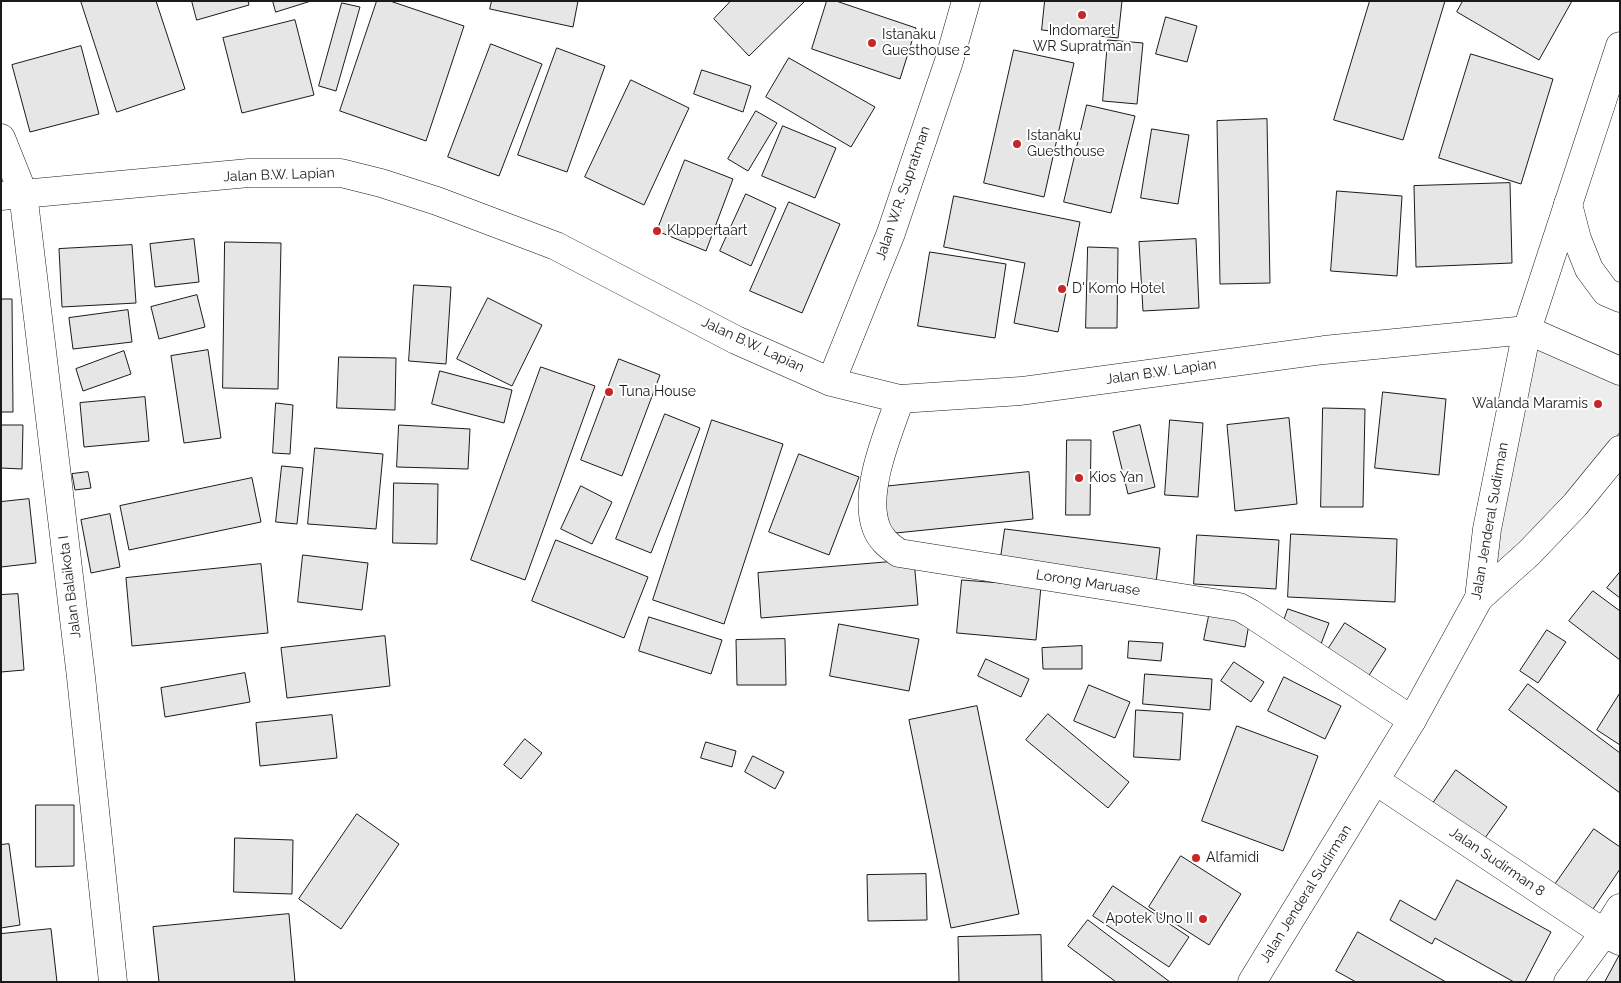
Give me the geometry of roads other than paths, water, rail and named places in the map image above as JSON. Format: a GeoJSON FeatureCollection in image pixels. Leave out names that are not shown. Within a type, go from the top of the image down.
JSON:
{"type":"FeatureCollection","features":[{"type":"Feature","properties":{"kind":"main road","name":"Jalan W.R. Supratman"},"geometry":{"type":"LineString","coordinates":[[831,382],[891,232],[949,61],[966,1]]}},
{"type":"Feature","properties":{"kind":"main road","name":"Jalan Jenderal Sudirman"},"geometry":{"type":"LineString","coordinates":[[1252,982],[1376,781],[1479,598],[1487,529],[1527,330],[1620,46]]}},
{"type":"Feature","properties":{"kind":"main road","name":"Jalan Balaikota I"},"geometry":{"type":"LineString","coordinates":[[1,138],[12,195],[80,667],[113,982]]}},
{"type":"Feature","properties":{"kind":"main road","name":"Jalan B.W. Lapian"},"geometry":{"type":"LineString","coordinates":[[12,195],[249,174],[342,173],[438,201],[556,246],[736,340],[831,382],[900,399],[1021,391],[1324,350],[1527,330]]}},
{"type":"Feature","properties":{"kind":"main road"},"geometry":{"type":"LineString","coordinates":[[1568,204],[1577,239],[1590,269],[1606,292],[1620,298]]}},
{"type":"Feature","properties":{"kind":"main road"},"geometry":{"type":"LineString","coordinates":[[1527,330],[1620,371]]}},
{"type":"Feature","properties":{"kind":"main road","name":"Lorong Maruase"},"geometry":{"type":"LineString","coordinates":[[900,399],[876,474],[872,510],[876,528],[887,545],[898,552],[1239,607],[1412,720]]}},
{"type":"Feature","properties":{"kind":"main road"},"geometry":{"type":"LineString","coordinates":[[1479,598],[1529,553],[1575,504],[1620,450]]}},
{"type":"Feature","properties":{"kind":"main road","name":"Jalan Sudirman 8"},"geometry":{"type":"LineString","coordinates":[[1376,781],[1612,937]]}},
{"type":"Feature","properties":{"kind":"main road"},"geometry":{"type":"LineString","coordinates":[[1568,982],[1612,937],[1620,908]]}},
{"type":"Feature","properties":{"kind":"place","name":"Indomaret WR Supratman"},"geometry":{"type":"Point","coordinates":[1082,15]}},
{"type":"Feature","properties":{"kind":"place","name":"Istanaku Guesthouse 2"},"geometry":{"type":"Point","coordinates":[872,43]}},
{"type":"Feature","properties":{"kind":"place","name":"Istanaku Guesthouse"},"geometry":{"type":"Point","coordinates":[1017,144]}},
{"type":"Feature","properties":{"kind":"place","name":"Klappertaart"},"geometry":{"type":"Point","coordinates":[657,231]}},
{"type":"Feature","properties":{"kind":"place","name":"D' Komo Hotel"},"geometry":{"type":"Point","coordinates":[1062,289]}},
{"type":"Feature","properties":{"kind":"place","name":"Tuna House"},"geometry":{"type":"Point","coordinates":[609,392]}},
{"type":"Feature","properties":{"kind":"place","name":"Walanda Maramis"},"geometry":{"type":"Point","coordinates":[1598,404]}},
{"type":"Feature","properties":{"kind":"place","name":"Kios Yan"},"geometry":{"type":"Point","coordinates":[1079,478]}},
{"type":"Feature","properties":{"kind":"place","name":"Alfamidi"},"geometry":{"type":"Point","coordinates":[1196,858]}},
{"type":"Feature","properties":{"kind":"place","name":"Apotek Uno II"},"geometry":{"type":"Point","coordinates":[1203,919]}}]}
